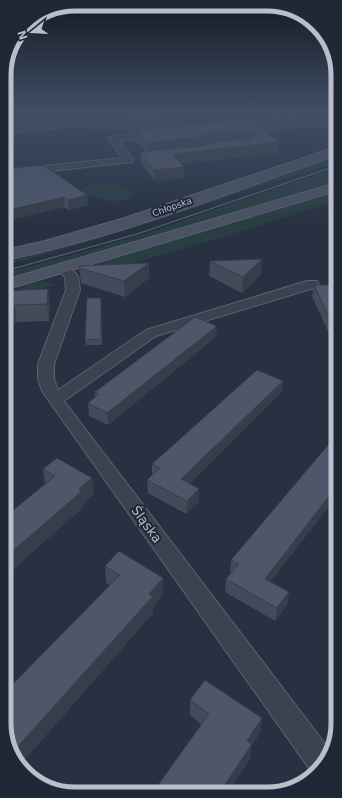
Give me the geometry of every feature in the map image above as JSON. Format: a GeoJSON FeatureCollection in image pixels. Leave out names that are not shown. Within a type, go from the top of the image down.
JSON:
{"type":"FeatureCollection","features":[{"type":"Feature","properties":{"kind":"main road","name":"Chłopska"},"geometry":{"type":"LineString","coordinates":[[11,254],[61,242],[122,224],[331,153]]}},
{"type":"Feature","properties":{"kind":"main road"},"geometry":{"type":"LineString","coordinates":[[11,283],[331,189]]}},
{"type":"Feature","properties":{"kind":"street"},"geometry":{"type":"LineString","coordinates":[[11,172],[133,160],[123,149]]}},
{"type":"Feature","properties":{"kind":"street","name":"Śląska"},"geometry":{"type":"LineString","coordinates":[[63,269],[71,276],[73,290],[51,350],[44,374],[45,382],[55,399],[320,759]]}},
{"type":"Feature","properties":{"kind":"street"},"geometry":{"type":"LineString","coordinates":[[55,399],[70,391],[132,344],[155,331],[312,284]]}},
{"type":"Feature","properties":{"kind":"green space"},"geometry":{"type":"Polygon","coordinates":[[[326,149],[331,149],[119,221],[79,229],[115,220],[326,149]]]}},
{"type":"Feature","properties":{"kind":"green space"},"geometry":{"type":"Polygon","coordinates":[[[331,157],[331,164],[130,229],[11,263],[11,260],[78,243],[331,157]]]}},
{"type":"Feature","properties":{"kind":"green space"},"geometry":{"type":"Polygon","coordinates":[[[331,170],[331,184],[11,279],[11,271],[153,231],[331,170]]]}},
{"type":"Feature","properties":{"kind":"green space"},"geometry":{"type":"Polygon","coordinates":[[[112,183],[132,191],[132,198],[109,201],[87,195],[83,191],[84,187],[95,184],[112,183]]]}},
{"type":"Feature","properties":{"kind":"green space"},"geometry":{"type":"Polygon","coordinates":[[[331,193],[331,203],[230,235],[86,277],[96,265],[110,259],[331,193]]]}},
{"type":"Feature","properties":{"kind":"green space"},"geometry":{"type":"Polygon","coordinates":[[[43,282],[55,285],[11,296],[11,292],[33,283],[43,282]]]}},
{"type":"Feature","properties":{"kind":"building"},"geometry":{"type":"Polygon","coordinates":[[[168,149],[215,149],[173,154],[184,167],[154,170],[140,152],[168,149]]]}},
{"type":"Feature","properties":{"kind":"building"},"geometry":{"type":"Polygon","coordinates":[[[43,165],[87,195],[68,200],[64,197],[11,210],[11,168],[43,165]]]}},
{"type":"Feature","properties":{"kind":"building"},"geometry":{"type":"Polygon","coordinates":[[[262,259],[243,277],[210,261],[262,259]]]}},
{"type":"Feature","properties":{"kind":"building"},"geometry":{"type":"Polygon","coordinates":[[[149,263],[124,281],[79,268],[79,266],[149,263]]]}},
{"type":"Feature","properties":{"kind":"building"},"geometry":{"type":"Polygon","coordinates":[[[314,285],[331,285],[331,322],[314,285]]]}},
{"type":"Feature","properties":{"kind":"building"},"geometry":{"type":"Polygon","coordinates":[[[48,289],[47,304],[15,305],[11,308],[11,291],[48,289]]]}},
{"type":"Feature","properties":{"kind":"building"},"geometry":{"type":"Polygon","coordinates":[[[87,298],[101,298],[101,339],[85,340],[87,298]]]}},
{"type":"Feature","properties":{"kind":"building"},"geometry":{"type":"Polygon","coordinates":[[[195,317],[217,326],[107,413],[88,403],[99,394],[95,392],[195,317]]]}},
{"type":"Feature","properties":{"kind":"building"},"geometry":{"type":"Polygon","coordinates":[[[257,370],[283,381],[181,479],[199,489],[187,501],[147,480],[160,468],[152,464],[257,370]]]}},
{"type":"Feature","properties":{"kind":"building"},"geometry":{"type":"Polygon","coordinates":[[[331,442],[331,494],[265,579],[289,592],[277,608],[226,579],[239,564],[231,560],[331,442]]]}},
{"type":"Feature","properties":{"kind":"building"},"geometry":{"type":"Polygon","coordinates":[[[57,458],[92,478],[79,489],[82,491],[11,553],[11,512],[55,476],[43,469],[57,458]]]}},
{"type":"Feature","properties":{"kind":"building"},"geometry":{"type":"Polygon","coordinates":[[[119,551],[163,578],[149,594],[153,596],[17,748],[13,740],[11,723],[11,686],[120,575],[105,566],[119,551]]]}},
{"type":"Feature","properties":{"kind":"building"},"geometry":{"type":"Polygon","coordinates":[[[205,680],[262,718],[247,741],[252,744],[223,787],[157,787],[209,714],[190,700],[205,680]]]}},
{"type":"Feature","properties":{"kind":"tram line"},"geometry":{"type":"LineString","coordinates":[[11,269],[137,234],[331,168]]}}]}
